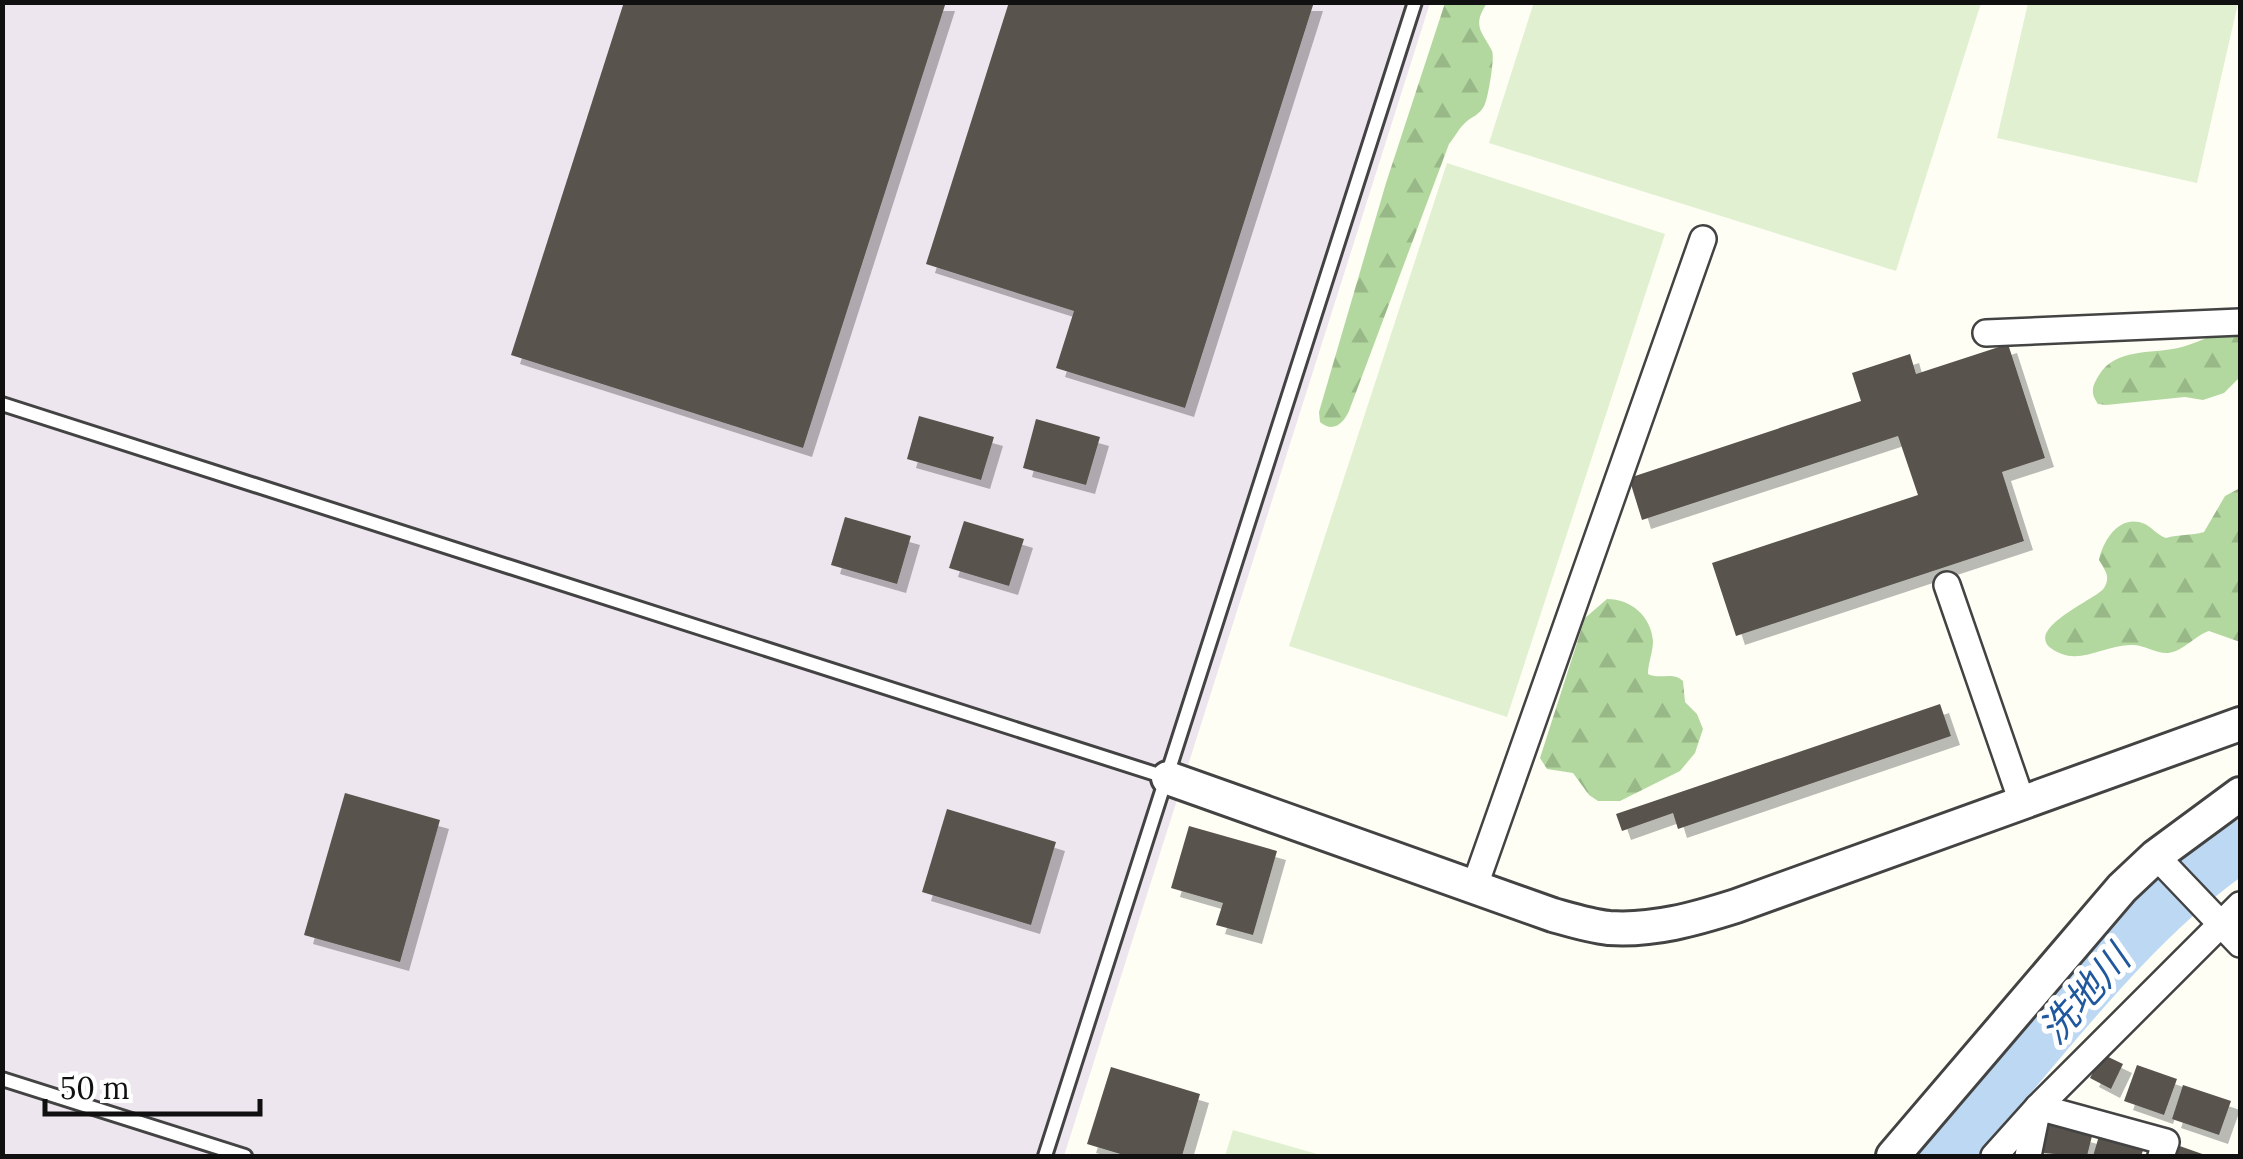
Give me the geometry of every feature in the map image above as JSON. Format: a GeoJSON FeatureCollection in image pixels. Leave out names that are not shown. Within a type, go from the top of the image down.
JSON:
{"type":"FeatureCollection","features":[{"type":"Feature","properties":{"kind":"street"},"geometry":{"type":"LineString","coordinates":[[1474,888],[1703,238]]}},
{"type":"Feature","properties":{"kind":"street"},"geometry":{"type":"LineString","coordinates":[[1986,332],[2240,322]]}},
{"type":"Feature","properties":{"kind":"street"},"geometry":{"type":"LineString","coordinates":[[1946,585],[2022,802]]}},
{"type":"Feature","properties":{"kind":"street"},"geometry":{"type":"LineString","coordinates":[[1168,778],[1553,916],[1607,928],[1683,922],[2240,724]]}},
{"type":"Feature","properties":{"kind":"street"},"geometry":{"type":"LineString","coordinates":[[1893,1156],[2079,936],[2240,794]]}},
{"type":"Feature","properties":{"kind":"street"},"geometry":{"type":"LineString","coordinates":[[2163,862],[2240,944]]}},
{"type":"Feature","properties":{"kind":"street"},"geometry":{"type":"LineString","coordinates":[[1994,1156],[2216,917],[2240,905]]}},
{"type":"Feature","properties":{"kind":"street"},"geometry":{"type":"LineString","coordinates":[[2028,1156],[2038,1107]]}},
{"type":"Feature","properties":{"kind":"street"},"geometry":{"type":"LineString","coordinates":[[2038,1107],[2166,1142],[2161,1156]]}},
{"type":"Feature","properties":{"kind":"lane"},"geometry":{"type":"LineString","coordinates":[[1044,1156],[1415,2]]}},
{"type":"Feature","properties":{"kind":"lane"},"geometry":{"type":"LineString","coordinates":[[2,404],[1168,778]]}},
{"type":"Feature","properties":{"kind":"lane"},"geometry":{"type":"LineString","coordinates":[[2,1080],[246,1156]]}},
{"type":"Feature","properties":{"kind":"shaded area"},"geometry":{"type":"Polygon","coordinates":[[[2,3],[1430,3],[1064,1156],[3,1156],[2,3]]]}},
{"type":"Feature","properties":{"kind":"green space"},"geometry":{"type":"Polygon","coordinates":[[[1534,2],[1981,3],[1896,271],[1489,143],[1534,2]]]}},
{"type":"Feature","properties":{"kind":"green space"},"geometry":{"type":"Polygon","coordinates":[[[1445,3],[1487,3],[1479,24],[1493,55],[1486,100],[1481,111],[1463,125],[1449,144],[1349,411],[1341,423],[1329,427],[1320,422],[1319,412],[1386,183],[1445,3]]]}},
{"type":"Feature","properties":{"kind":"green space"},"geometry":{"type":"Polygon","coordinates":[[[2028,3],[2238,3],[2197,183],[1997,138],[2028,3]]]}},
{"type":"Feature","properties":{"kind":"green space"},"geometry":{"type":"Polygon","coordinates":[[[1447,163],[1665,234],[1507,717],[1289,646],[1447,163]]]}},
{"type":"Feature","properties":{"kind":"green space"},"geometry":{"type":"Polygon","coordinates":[[[2216,334],[2240,335],[2240,377],[2224,393],[2203,400],[2185,397],[2106,405],[2095,400],[2093,393],[2099,375],[2115,360],[2183,347],[2216,334]]]}},
{"type":"Feature","properties":{"kind":"green space"},"geometry":{"type":"Polygon","coordinates":[[[2240,488],[2240,642],[2209,631],[2168,653],[2131,645],[2070,656],[2048,646],[2045,637],[2050,627],[2104,588],[2107,577],[2099,560],[2114,530],[2136,522],[2166,538],[2204,532],[2225,496],[2240,488]]]}},
{"type":"Feature","properties":{"kind":"green space"},"geometry":{"type":"Polygon","coordinates":[[[1607,599],[1624,602],[1644,617],[1653,641],[1648,674],[1683,681],[1685,702],[1697,714],[1703,729],[1695,753],[1680,771],[1620,801],[1598,801],[1573,773],[1547,769],[1540,758],[1585,618],[1607,599]]]}},
{"type":"Feature","properties":{"kind":"green space"},"geometry":{"type":"Polygon","coordinates":[[[1233,1130],[1324,1156],[1225,1156],[1233,1130]]]}},
{"type":"Feature","properties":{"kind":"building"},"geometry":{"type":"Polygon","coordinates":[[[624,2],[946,2],[803,448],[511,355],[624,2]]]}},
{"type":"Feature","properties":{"kind":"building"},"geometry":{"type":"Polygon","coordinates":[[[1009,2],[1314,2],[1185,408],[1056,368],[1074,311],[926,264],[1009,2]]]}},
{"type":"Feature","properties":{"kind":"building"},"geometry":{"type":"Polygon","coordinates":[[[2008,344],[2045,458],[2002,472],[2024,541],[1736,636],[1712,563],[1918,495],[1898,436],[1642,520],[1629,478],[1861,401],[1852,373],[1910,354],[1916,374],[2008,344]]]}},
{"type":"Feature","properties":{"kind":"building"},"geometry":{"type":"Polygon","coordinates":[[[919,416],[994,437],[981,480],[907,459],[919,416]]]}},
{"type":"Feature","properties":{"kind":"building"},"geometry":{"type":"Polygon","coordinates":[[[1036,419],[1100,437],[1086,485],[1023,468],[1036,419]]]}},
{"type":"Feature","properties":{"kind":"building"},"geometry":{"type":"Polygon","coordinates":[[[845,517],[911,536],[897,584],[831,565],[845,517]]]}},
{"type":"Feature","properties":{"kind":"building"},"geometry":{"type":"Polygon","coordinates":[[[964,521],[1024,539],[1009,586],[949,568],[964,521]]]}},
{"type":"Feature","properties":{"kind":"building"},"geometry":{"type":"Polygon","coordinates":[[[1940,704],[1951,736],[1678,829],[1673,813],[1622,831],[1616,814],[1940,704]]]}},
{"type":"Feature","properties":{"kind":"building"},"geometry":{"type":"Polygon","coordinates":[[[345,793],[440,820],[400,962],[304,935],[345,793]]]}},
{"type":"Feature","properties":{"kind":"building"},"geometry":{"type":"Polygon","coordinates":[[[947,809],[1056,842],[1031,925],[922,892],[947,809]]]}},
{"type":"Feature","properties":{"kind":"building"},"geometry":{"type":"Polygon","coordinates":[[[1189,826],[1277,851],[1253,935],[1216,925],[1223,903],[1171,888],[1189,826]]]}},
{"type":"Feature","properties":{"kind":"building"},"geometry":{"type":"Polygon","coordinates":[[[2102,1054],[2123,1064],[2111,1089],[2090,1078],[2102,1054]]]}},
{"type":"Feature","properties":{"kind":"building"},"geometry":{"type":"Polygon","coordinates":[[[2137,1065],[2177,1079],[2164,1115],[2124,1101],[2137,1065]]]}},
{"type":"Feature","properties":{"kind":"building"},"geometry":{"type":"Polygon","coordinates":[[[1111,1067],[1200,1094],[1182,1156],[1127,1156],[1087,1144],[1111,1067]]]}},
{"type":"Feature","properties":{"kind":"building"},"geometry":{"type":"Polygon","coordinates":[[[2183,1085],[2231,1101],[2219,1135],[2172,1119],[2183,1085]]]}},
{"type":"Feature","properties":{"kind":"building"},"geometry":{"type":"Polygon","coordinates":[[[2047,1124],[2092,1136],[2087,1156],[2040,1153],[2047,1124]]]}},
{"type":"Feature","properties":{"kind":"building"},"geometry":{"type":"Polygon","coordinates":[[[2099,1136],[2144,1148],[2141,1156],[2093,1156],[2099,1136]]]}},
{"type":"Feature","properties":{"kind":"building"},"geometry":{"type":"Polygon","coordinates":[[[2174,1144],[2208,1156],[2170,1156],[2174,1144]]]}},
{"type":"Feature","properties":{"kind":"waterway","name":"洗地川"},"geometry":{"type":"LineString","coordinates":[[1943,1156],[2121,950],[2199,877],[2240,846]]}}]}
